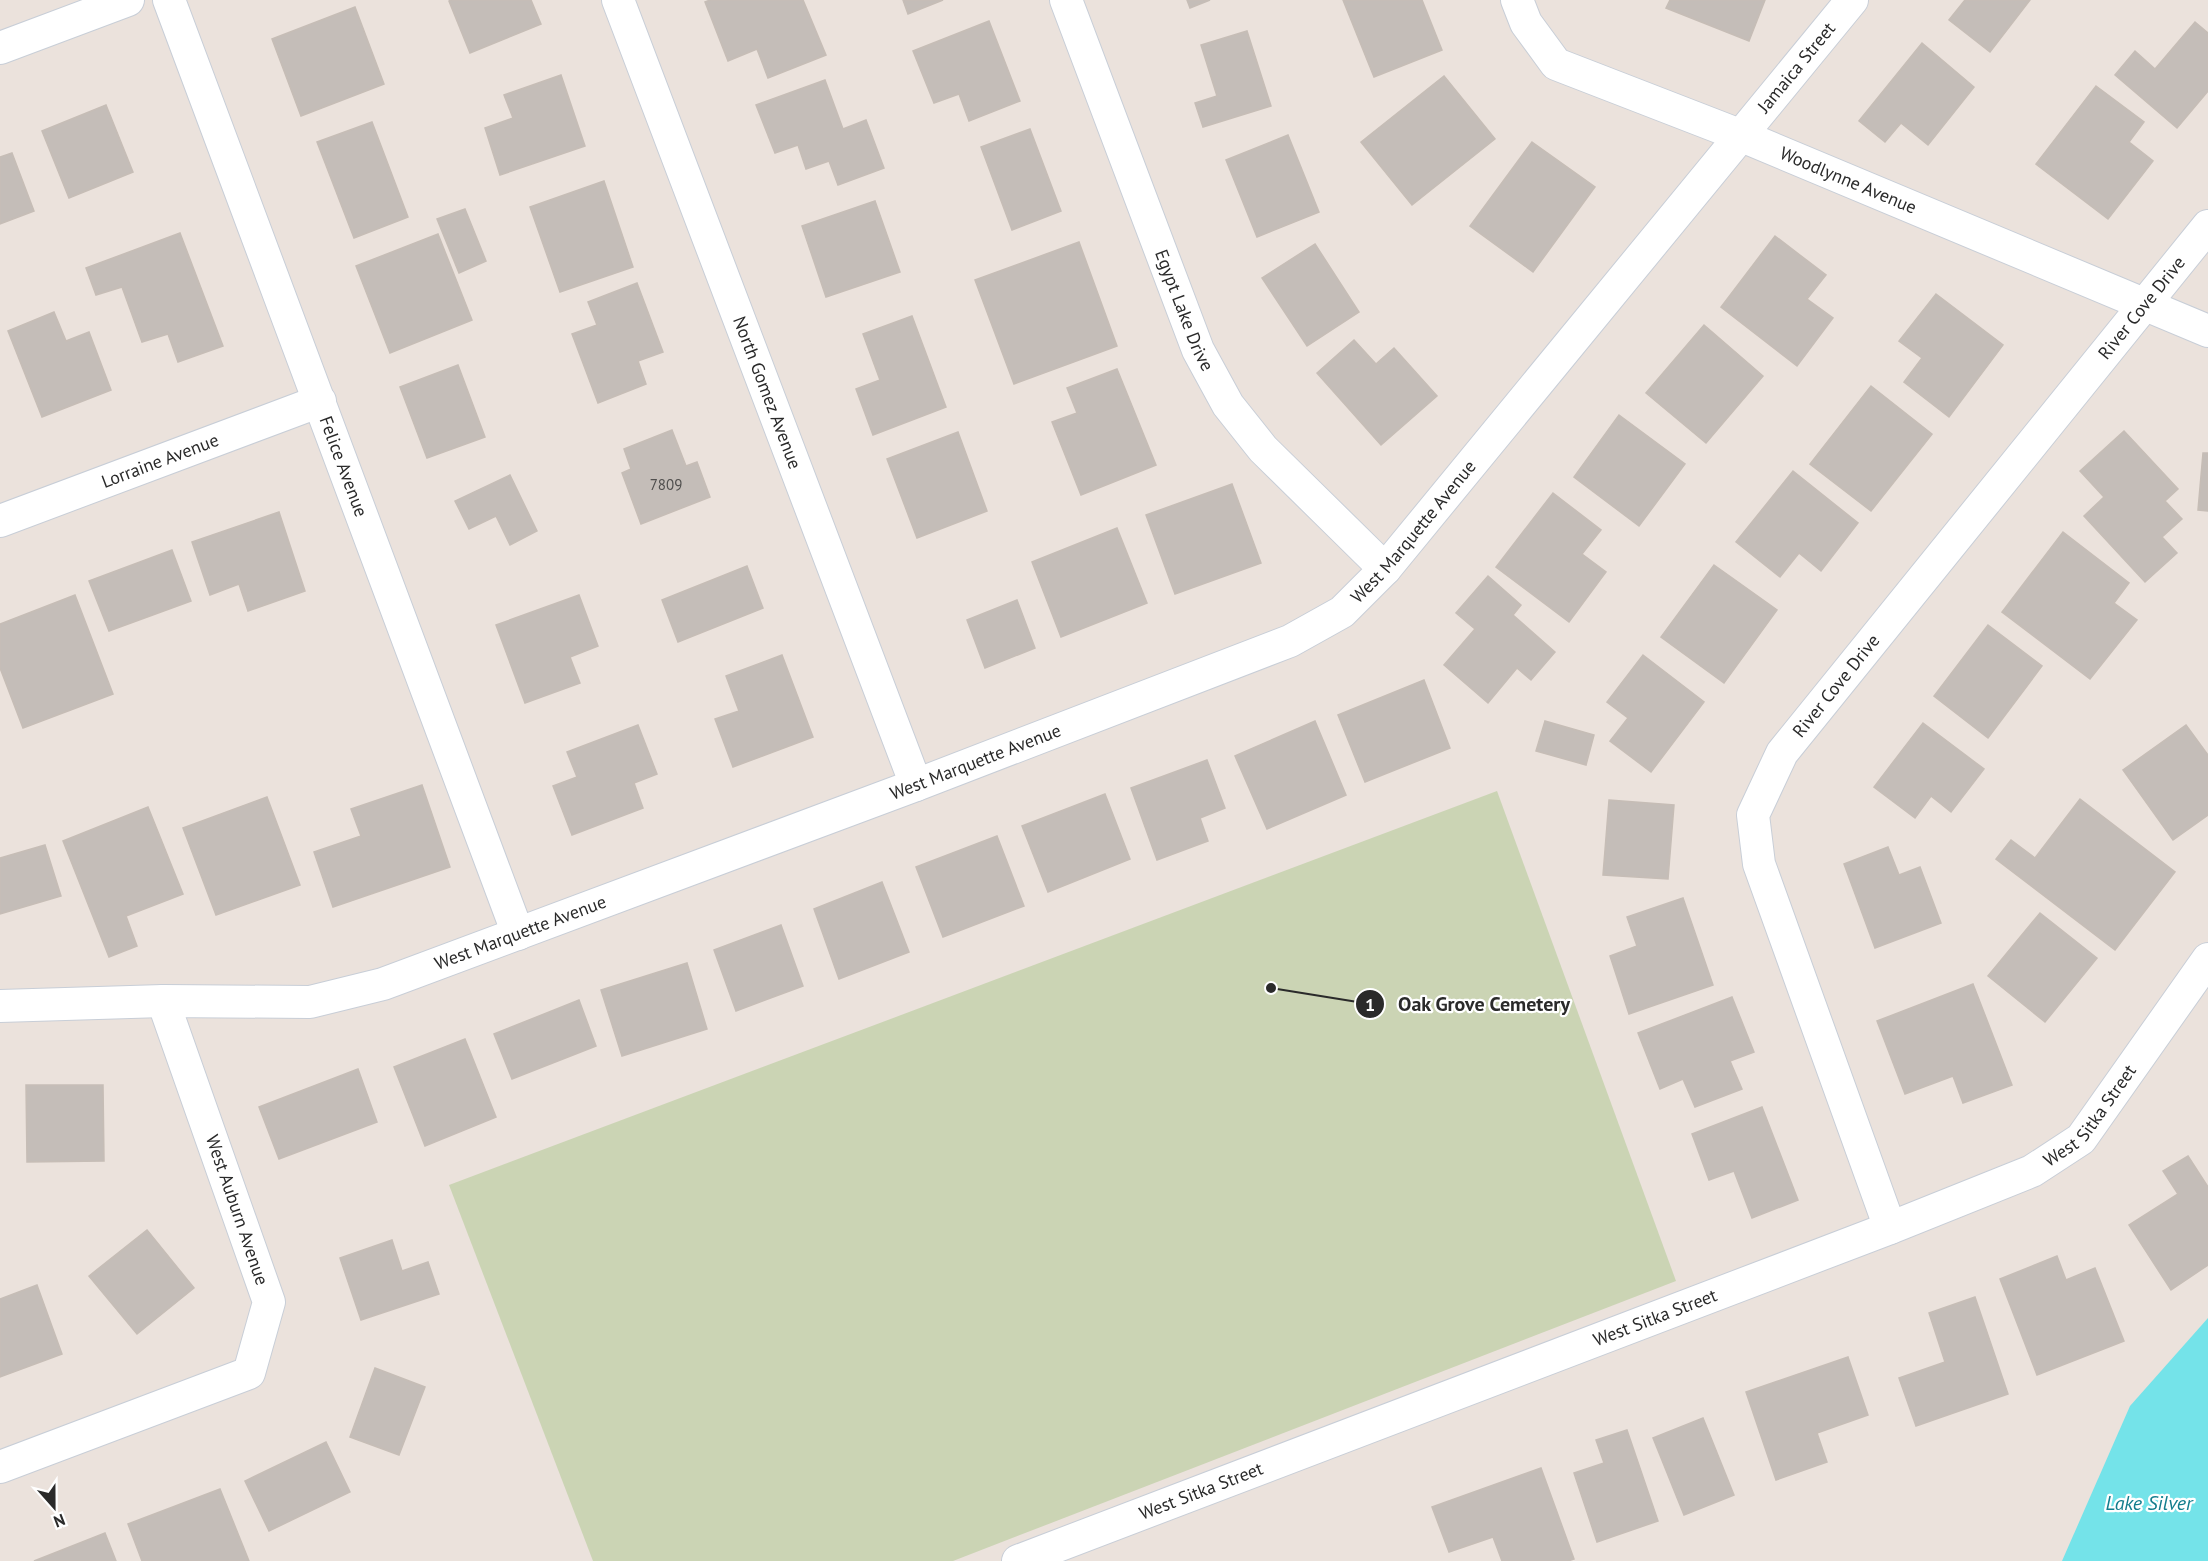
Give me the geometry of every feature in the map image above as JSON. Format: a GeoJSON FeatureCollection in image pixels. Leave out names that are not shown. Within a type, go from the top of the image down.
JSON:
{"type":"FeatureCollection","features":[{"type":"Feature","properties":{"kind":"street"},"geometry":{"type":"LineString","coordinates":[[0,48],[128,0]]}},
{"type":"Feature","properties":{"kind":"street","name":"Felice Avenue"},"geometry":{"type":"LineString","coordinates":[[169,0],[518,934]]}},
{"type":"Feature","properties":{"kind":"street","name":"North Gomez Avenue"},"geometry":{"type":"LineString","coordinates":[[618,0],[916,785]]}},
{"type":"Feature","properties":{"kind":"street","name":"Egypt Lake Drive"},"geometry":{"type":"LineString","coordinates":[[1066,0],[1198,350],[1228,405],[1263,449],[1385,569]]}},
{"type":"Feature","properties":{"kind":"street","name":"Woodlynne Avenue"},"geometry":{"type":"LineString","coordinates":[[1517,0],[1526,23],[1556,64],[1742,136],[2208,331]]}},
{"type":"Feature","properties":{"kind":"street","name":"Jamaica Street"},"geometry":{"type":"LineString","coordinates":[[1742,136],[1852,0]]}},
{"type":"Feature","properties":{"kind":"street","name":"West Marquette Avenue"},"geometry":{"type":"LineString","coordinates":[[0,1006],[163,1001],[310,1002],[383,984],[916,785],[1290,641],[1342,612],[1385,569],[1742,136]]}},
{"type":"Feature","properties":{"kind":"street","name":"River Cove Drive"},"geometry":{"type":"LineString","coordinates":[[1890,1228],[1760,864],[1753,815],[1782,753],[2208,226]]}},
{"type":"Feature","properties":{"kind":"street","name":"Lorraine Avenue"},"geometry":{"type":"LineString","coordinates":[[0,521],[320,401]]}},
{"type":"Feature","properties":{"kind":"street","name":"West Sitka Street"},"geometry":{"type":"LineString","coordinates":[[1017,1561],[1890,1228],[2032,1171],[2081,1139],[2208,959]]}},
{"type":"Feature","properties":{"kind":"street","name":"West Auburn Avenue"},"geometry":{"type":"LineString","coordinates":[[0,1467],[249,1373],[269,1302],[163,1001]]}},
{"type":"Feature","properties":{"kind":"green space"},"geometry":{"type":"Polygon","coordinates":[[[1497,791],[1676,1281],[953,1561],[593,1561],[449,1185],[1497,791]]]}},
{"type":"Feature","properties":{"kind":"water","name":"Lake Silver"},"geometry":{"type":"Polygon","coordinates":[[[2208,1318],[2208,1561],[2062,1561],[2130,1406],[2208,1318]]]}},
{"type":"Feature","properties":{"kind":"building"},"geometry":{"type":"Polygon","coordinates":[[[531,0],[541,24],[470,53],[449,1],[531,0]]]}},
{"type":"Feature","properties":{"kind":"building"},"geometry":{"type":"Polygon","coordinates":[[[710,0],[803,0],[826,55],[768,78],[757,49],[728,61],[705,2],[710,0]]]}},
{"type":"Feature","properties":{"kind":"building"},"geometry":{"type":"Polygon","coordinates":[[[903,0],[943,0],[908,14],[903,0]]]}},
{"type":"Feature","properties":{"kind":"building"},"geometry":{"type":"Polygon","coordinates":[[[1187,0],[1210,0],[1190,8],[1187,0]]]}},
{"type":"Feature","properties":{"kind":"building"},"geometry":{"type":"Polygon","coordinates":[[[1343,0],[1422,0],[1442,50],[1374,77],[1343,0]]]}},
{"type":"Feature","properties":{"kind":"building"},"geometry":{"type":"Polygon","coordinates":[[[1670,0],[1765,0],[1749,41],[1666,8],[1670,0]]]}},
{"type":"Feature","properties":{"kind":"building"},"geometry":{"type":"Polygon","coordinates":[[[1965,0],[2030,0],[1990,52],[1949,20],[1965,0]]]}},
{"type":"Feature","properties":{"kind":"building"},"geometry":{"type":"Polygon","coordinates":[[[355,7],[384,84],[301,116],[272,39],[355,7]]]}},
{"type":"Feature","properties":{"kind":"building"},"geometry":{"type":"Polygon","coordinates":[[[989,21],[1020,101],[969,121],[959,94],[934,103],[913,51],[989,21]]]}},
{"type":"Feature","properties":{"kind":"building"},"geometry":{"type":"Polygon","coordinates":[[[2195,22],[2208,33],[2208,91],[2177,128],[2115,75],[2135,51],[2155,69],[2195,22]]]}},
{"type":"Feature","properties":{"kind":"building"},"geometry":{"type":"Polygon","coordinates":[[[1247,31],[1271,106],[1203,127],[1195,103],[1217,96],[1201,45],[1247,31]]]}},
{"type":"Feature","properties":{"kind":"building"},"geometry":{"type":"Polygon","coordinates":[[[1922,43],[1974,87],[1928,145],[1901,123],[1885,142],[1859,121],[1922,43]]]}},
{"type":"Feature","properties":{"kind":"building"},"geometry":{"type":"Polygon","coordinates":[[[561,75],[585,146],[500,175],[485,128],[513,118],[504,95],[561,75]]]}},
{"type":"Feature","properties":{"kind":"building"},"geometry":{"type":"Polygon","coordinates":[[[1444,76],[1495,139],[1412,205],[1361,142],[1444,76]]]}},
{"type":"Feature","properties":{"kind":"building"},"geometry":{"type":"Polygon","coordinates":[[[825,80],[843,129],[866,120],[884,168],[838,185],[829,161],[806,169],[798,145],[775,153],[756,105],[825,80]]]}},
{"type":"Feature","properties":{"kind":"building"},"geometry":{"type":"Polygon","coordinates":[[[2096,86],[2144,122],[2129,142],[2153,161],[2108,219],[2036,164],[2096,86]]]}},
{"type":"Feature","properties":{"kind":"building"},"geometry":{"type":"Polygon","coordinates":[[[106,105],[133,172],[69,198],[42,131],[106,105]]]}},
{"type":"Feature","properties":{"kind":"building"},"geometry":{"type":"Polygon","coordinates":[[[372,122],[408,217],[354,238],[317,142],[372,122]]]}},
{"type":"Feature","properties":{"kind":"building"},"geometry":{"type":"Polygon","coordinates":[[[1030,129],[1061,211],[1012,230],[981,147],[1030,129]]]}},
{"type":"Feature","properties":{"kind":"building"},"geometry":{"type":"Polygon","coordinates":[[[1288,135],[1319,212],[1257,237],[1226,160],[1288,135]]]}},
{"type":"Feature","properties":{"kind":"building"},"geometry":{"type":"Polygon","coordinates":[[[1532,142],[1595,187],[1533,272],[1470,226],[1532,142]]]}},
{"type":"Feature","properties":{"kind":"building"},"geometry":{"type":"Polygon","coordinates":[[[12,153],[34,211],[0,224],[0,157],[12,153]]]}},
{"type":"Feature","properties":{"kind":"building"},"geometry":{"type":"Polygon","coordinates":[[[604,181],[633,267],[560,292],[530,207],[604,181]]]}},
{"type":"Feature","properties":{"kind":"building"},"geometry":{"type":"Polygon","coordinates":[[[875,201],[900,272],[826,297],[802,226],[875,201]]]}},
{"type":"Feature","properties":{"kind":"building"},"geometry":{"type":"Polygon","coordinates":[[[465,209],[486,261],[459,273],[437,219],[465,209]]]}},
{"type":"Feature","properties":{"kind":"building"},"geometry":{"type":"Polygon","coordinates":[[[180,233],[223,346],[178,362],[168,334],[142,342],[122,287],[96,295],[86,268],[180,233]]]}},
{"type":"Feature","properties":{"kind":"building"},"geometry":{"type":"Polygon","coordinates":[[[438,234],[472,320],[390,353],[356,266],[438,234]]]}},
{"type":"Feature","properties":{"kind":"building"},"geometry":{"type":"Polygon","coordinates":[[[1775,236],[1826,275],[1807,299],[1833,318],[1797,366],[1721,307],[1775,236]]]}},
{"type":"Feature","properties":{"kind":"building"},"geometry":{"type":"Polygon","coordinates":[[[1079,242],[1117,346],[1014,384],[975,280],[1079,242]]]}},
{"type":"Feature","properties":{"kind":"building"},"geometry":{"type":"Polygon","coordinates":[[[1315,244],[1359,312],[1307,346],[1262,278],[1315,244]]]}},
{"type":"Feature","properties":{"kind":"building"},"geometry":{"type":"Polygon","coordinates":[[[637,283],[663,352],[638,361],[646,384],[598,403],[572,334],[597,325],[588,302],[637,283]]]}},
{"type":"Feature","properties":{"kind":"building"},"geometry":{"type":"Polygon","coordinates":[[[1936,294],[2003,345],[1949,417],[1904,382],[1922,358],[1899,341],[1936,294]]]}},
{"type":"Feature","properties":{"kind":"building"},"geometry":{"type":"Polygon","coordinates":[[[54,312],[66,341],[89,332],[111,390],[42,417],[8,331],[54,312]]]}},
{"type":"Feature","properties":{"kind":"building"},"geometry":{"type":"Polygon","coordinates":[[[912,316],[946,407],[873,435],[856,389],[880,380],[863,334],[912,316]]]}},
{"type":"Feature","properties":{"kind":"building"},"geometry":{"type":"Polygon","coordinates":[[[1704,325],[1763,376],[1706,443],[1646,393],[1704,325]]]}},
{"type":"Feature","properties":{"kind":"building"},"geometry":{"type":"Polygon","coordinates":[[[1354,340],[1376,364],[1394,348],[1437,396],[1381,445],[1317,373],[1354,340]]]}},
{"type":"Feature","properties":{"kind":"building"},"geometry":{"type":"Polygon","coordinates":[[[458,365],[485,437],[427,458],[400,387],[458,365]]]}},
{"type":"Feature","properties":{"kind":"building"},"geometry":{"type":"Polygon","coordinates":[[[1117,369],[1156,465],[1081,495],[1052,422],[1077,413],[1067,388],[1117,369]]]}},
{"type":"Feature","properties":{"kind":"building"},"geometry":{"type":"Polygon","coordinates":[[[1871,386],[1932,434],[1871,511],[1810,464],[1871,386]]]}},
{"type":"Feature","properties":{"kind":"building"},"geometry":{"type":"Polygon","coordinates":[[[1619,415],[1685,464],[1639,526],[1574,477],[1619,415]]]}},
{"type":"Feature","properties":{"kind":"building"},"geometry":{"type":"Polygon","coordinates":[[[672,430],[686,466],[697,462],[710,497],[641,524],[622,473],[631,469],[624,449],[672,430]]]}},
{"type":"Feature","properties":{"kind":"building"},"geometry":{"type":"Polygon","coordinates":[[[2124,431],[2178,489],[2165,501],[2182,519],[2162,537],[2177,553],[2145,582],[2084,516],[2104,497],[2080,471],[2124,431]]]}},
{"type":"Feature","properties":{"kind":"building"},"geometry":{"type":"Polygon","coordinates":[[[958,432],[987,511],[917,538],[887,459],[958,432]]]}},
{"type":"Feature","properties":{"kind":"building"},"geometry":{"type":"Polygon","coordinates":[[[2203,453],[2208,453],[2208,511],[2198,510],[2203,453]]]}},
{"type":"Feature","properties":{"kind":"building"},"geometry":{"type":"Polygon","coordinates":[[[1793,471],[1858,523],[1821,571],[1799,553],[1780,577],[1736,542],[1793,471]]]}},
{"type":"Feature","properties":{"kind":"building"},"geometry":{"type":"Polygon","coordinates":[[[510,475],[537,531],[510,545],[496,516],[469,529],[455,501],[510,475]]]}},
{"type":"Feature","properties":{"kind":"building"},"geometry":{"type":"Polygon","coordinates":[[[1232,484],[1261,563],[1175,594],[1146,515],[1232,484]]]}},
{"type":"Feature","properties":{"kind":"building"},"geometry":{"type":"Polygon","coordinates":[[[1553,493],[1601,530],[1582,554],[1606,572],[1569,622],[1496,567],[1553,493]]]}},
{"type":"Feature","properties":{"kind":"building"},"geometry":{"type":"Polygon","coordinates":[[[279,512],[305,591],[248,611],[239,584],[210,595],[192,542],[279,512]]]}},
{"type":"Feature","properties":{"kind":"building"},"geometry":{"type":"Polygon","coordinates":[[[1117,528],[1147,603],[1061,637],[1032,562],[1117,528]]]}},
{"type":"Feature","properties":{"kind":"building"},"geometry":{"type":"Polygon","coordinates":[[[2063,532],[2129,583],[2114,603],[2137,620],[2090,679],[2002,612],[2063,532]]]}},
{"type":"Feature","properties":{"kind":"building"},"geometry":{"type":"Polygon","coordinates":[[[172,550],[191,601],[109,631],[89,581],[172,550]]]}},
{"type":"Feature","properties":{"kind":"building"},"geometry":{"type":"Polygon","coordinates":[[[1714,565],[1777,610],[1724,683],[1661,637],[1714,565]]]}},
{"type":"Feature","properties":{"kind":"building"},"geometry":{"type":"Polygon","coordinates":[[[747,566],[763,608],[678,642],[662,600],[747,566]]]}},
{"type":"Feature","properties":{"kind":"building"},"geometry":{"type":"Polygon","coordinates":[[[1488,576],[1521,605],[1513,615],[1555,652],[1531,680],[1517,668],[1488,703],[1444,665],[1475,629],[1456,613],[1488,576]]]}},
{"type":"Feature","properties":{"kind":"building"},"geometry":{"type":"Polygon","coordinates":[[[75,595],[113,694],[23,728],[0,668],[0,624],[75,595]]]}},
{"type":"Feature","properties":{"kind":"building"},"geometry":{"type":"Polygon","coordinates":[[[579,595],[598,646],[570,657],[580,683],[525,703],[496,625],[579,595]]]}},
{"type":"Feature","properties":{"kind":"building"},"geometry":{"type":"Polygon","coordinates":[[[1017,600],[1035,648],[985,668],[967,620],[1017,600]]]}},
{"type":"Feature","properties":{"kind":"building"},"geometry":{"type":"Polygon","coordinates":[[[1988,625],[2042,666],[1988,738],[1934,696],[1988,625]]]}},
{"type":"Feature","properties":{"kind":"building"},"geometry":{"type":"Polygon","coordinates":[[[782,655],[813,737],[733,767],[715,719],[739,711],[726,676],[782,655]]]}},
{"type":"Feature","properties":{"kind":"building"},"geometry":{"type":"Polygon","coordinates":[[[1643,655],[1704,702],[1651,772],[1610,741],[1628,718],[1607,702],[1643,655]]]}},
{"type":"Feature","properties":{"kind":"building"},"geometry":{"type":"Polygon","coordinates":[[[1424,680],[1450,748],[1365,782],[1338,715],[1424,680]]]}},
{"type":"Feature","properties":{"kind":"building"},"geometry":{"type":"Polygon","coordinates":[[[1315,721],[1346,795],[1267,829],[1235,756],[1315,721]]]}},
{"type":"Feature","properties":{"kind":"building"},"geometry":{"type":"Polygon","coordinates":[[[1545,721],[1594,735],[1586,765],[1536,751],[1545,721]]]}},
{"type":"Feature","properties":{"kind":"building"},"geometry":{"type":"Polygon","coordinates":[[[1923,723],[1984,769],[1951,812],[1931,796],[1915,818],[1874,787],[1923,723]]]}},
{"type":"Feature","properties":{"kind":"building"},"geometry":{"type":"Polygon","coordinates":[[[638,725],[657,774],[634,783],[643,808],[572,835],[553,786],[577,777],[567,752],[638,725]]]}},
{"type":"Feature","properties":{"kind":"building"},"geometry":{"type":"Polygon","coordinates":[[[2186,725],[2208,755],[2208,815],[2173,840],[2123,770],[2186,725]]]}},
{"type":"Feature","properties":{"kind":"building"},"geometry":{"type":"Polygon","coordinates":[[[1207,760],[1225,808],[1200,818],[1208,841],[1157,860],[1131,788],[1207,760]]]}},
{"type":"Feature","properties":{"kind":"building"},"geometry":{"type":"Polygon","coordinates":[[[422,785],[450,867],[333,907],[314,852],[361,836],[351,809],[422,785]]]}},
{"type":"Feature","properties":{"kind":"building"},"geometry":{"type":"Polygon","coordinates":[[[1105,794],[1130,859],[1048,892],[1022,826],[1105,794]]]}},
{"type":"Feature","properties":{"kind":"building"},"geometry":{"type":"Polygon","coordinates":[[[267,797],[300,885],[216,915],[183,828],[267,797]]]}},
{"type":"Feature","properties":{"kind":"building"},"geometry":{"type":"Polygon","coordinates":[[[2080,799],[2175,872],[2115,950],[1996,859],[2011,840],[2035,858],[2080,799]]]}},
{"type":"Feature","properties":{"kind":"building"},"geometry":{"type":"Polygon","coordinates":[[[1609,800],[1674,805],[1668,879],[1603,875],[1609,800]]]}},
{"type":"Feature","properties":{"kind":"building"},"geometry":{"type":"Polygon","coordinates":[[[148,807],[183,894],[126,916],[137,946],[109,957],[63,841],[148,807]]]}},
{"type":"Feature","properties":{"kind":"building"},"geometry":{"type":"Polygon","coordinates":[[[997,836],[1024,906],[943,937],[916,867],[997,836]]]}},
{"type":"Feature","properties":{"kind":"building"},"geometry":{"type":"Polygon","coordinates":[[[45,845],[61,896],[0,914],[0,858],[45,845]]]}},
{"type":"Feature","properties":{"kind":"building"},"geometry":{"type":"Polygon","coordinates":[[[1888,847],[1899,875],[1920,867],[1941,923],[1875,948],[1844,864],[1888,847]]]}},
{"type":"Feature","properties":{"kind":"building"},"geometry":{"type":"Polygon","coordinates":[[[882,882],[909,952],[839,979],[814,909],[882,882]]]}},
{"type":"Feature","properties":{"kind":"building"},"geometry":{"type":"Polygon","coordinates":[[[1683,898],[1713,985],[1629,1014],[1610,956],[1637,946],[1627,917],[1683,898]]]}},
{"type":"Feature","properties":{"kind":"building"},"geometry":{"type":"Polygon","coordinates":[[[2040,913],[2097,958],[2045,1022],[1988,976],[2040,913]]]}},
{"type":"Feature","properties":{"kind":"building"},"geometry":{"type":"Polygon","coordinates":[[[781,925],[803,986],[736,1011],[714,950],[781,925]]]}},
{"type":"Feature","properties":{"kind":"building"},"geometry":{"type":"Polygon","coordinates":[[[687,963],[707,1029],[622,1056],[601,990],[687,963]]]}},
{"type":"Feature","properties":{"kind":"building"},"geometry":{"type":"Polygon","coordinates":[[[1973,984],[2012,1085],[1963,1103],[1953,1076],[1905,1094],[1877,1021],[1973,984]]]}},
{"type":"Feature","properties":{"kind":"building"},"geometry":{"type":"Polygon","coordinates":[[[1732,997],[1754,1052],[1730,1061],[1742,1089],[1695,1107],[1683,1079],[1660,1089],[1638,1033],[1732,997]]]}},
{"type":"Feature","properties":{"kind":"building"},"geometry":{"type":"Polygon","coordinates":[[[579,1000],[596,1046],[512,1079],[494,1034],[579,1000]]]}},
{"type":"Feature","properties":{"kind":"building"},"geometry":{"type":"Polygon","coordinates":[[[465,1039],[496,1117],[425,1146],[394,1067],[465,1039]]]}},
{"type":"Feature","properties":{"kind":"building"},"geometry":{"type":"Polygon","coordinates":[[[358,1069],[377,1122],[279,1159],[259,1107],[358,1069]]]}},
{"type":"Feature","properties":{"kind":"building"},"geometry":{"type":"Polygon","coordinates":[[[26,1085],[103,1085],[104,1161],[27,1162],[26,1085]]]}},
{"type":"Feature","properties":{"kind":"building"},"geometry":{"type":"Polygon","coordinates":[[[1762,1107],[1798,1200],[1752,1218],[1734,1171],[1709,1180],[1692,1134],[1762,1107]]]}},
{"type":"Feature","properties":{"kind":"building"},"geometry":{"type":"Polygon","coordinates":[[[2188,1156],[2208,1187],[2208,1265],[2171,1290],[2129,1225],[2178,1194],[2163,1171],[2188,1156]]]}},
{"type":"Feature","properties":{"kind":"building"},"geometry":{"type":"Polygon","coordinates":[[[147,1230],[194,1288],[137,1334],[89,1276],[147,1230]]]}},
{"type":"Feature","properties":{"kind":"building"},"geometry":{"type":"Polygon","coordinates":[[[392,1240],[402,1271],[428,1262],[439,1294],[361,1320],[340,1258],[392,1240]]]}},
{"type":"Feature","properties":{"kind":"building"},"geometry":{"type":"Polygon","coordinates":[[[2057,1256],[2066,1280],[2095,1268],[2124,1341],[2037,1375],[2000,1279],[2057,1256]]]}},
{"type":"Feature","properties":{"kind":"building"},"geometry":{"type":"Polygon","coordinates":[[[37,1285],[62,1354],[0,1377],[0,1299],[37,1285]]]}},
{"type":"Feature","properties":{"kind":"building"},"geometry":{"type":"Polygon","coordinates":[[[1975,1297],[2008,1394],[1916,1426],[1899,1378],[1945,1362],[1929,1313],[1975,1297]]]}},
{"type":"Feature","properties":{"kind":"building"},"geometry":{"type":"Polygon","coordinates":[[[1848,1357],[1868,1415],[1817,1433],[1827,1462],[1776,1480],[1746,1392],[1848,1357]]]}},
{"type":"Feature","properties":{"kind":"building"},"geometry":{"type":"Polygon","coordinates":[[[375,1368],[425,1387],[399,1455],[350,1437],[375,1368]]]}},
{"type":"Feature","properties":{"kind":"building"},"geometry":{"type":"Polygon","coordinates":[[[1703,1418],[1734,1495],[1684,1515],[1653,1438],[1703,1418]]]}},
{"type":"Feature","properties":{"kind":"building"},"geometry":{"type":"Polygon","coordinates":[[[1627,1430],[1658,1521],[1597,1542],[1574,1473],[1604,1463],[1596,1440],[1627,1430]]]}},
{"type":"Feature","properties":{"kind":"building"},"geometry":{"type":"Polygon","coordinates":[[[326,1442],[350,1492],[269,1531],[245,1481],[326,1442]]]}},
{"type":"Feature","properties":{"kind":"building"},"geometry":{"type":"Polygon","coordinates":[[[1541,1468],[1574,1559],[1568,1561],[1502,1561],[1493,1537],[1449,1552],[1432,1507],[1541,1468]]]}},
{"type":"Feature","properties":{"kind":"building"},"geometry":{"type":"Polygon","coordinates":[[[220,1489],[249,1561],[142,1561],[128,1524],[220,1489]]]}},
{"type":"Feature","properties":{"kind":"building"},"geometry":{"type":"Polygon","coordinates":[[[105,1533],[116,1561],[34,1561],[105,1533]]]}},
{"type":"Feature","properties":{"kind":"place","name":"Oak Grove Cemetery"},"geometry":{"type":"Point","coordinates":[1271,988]}}]}
